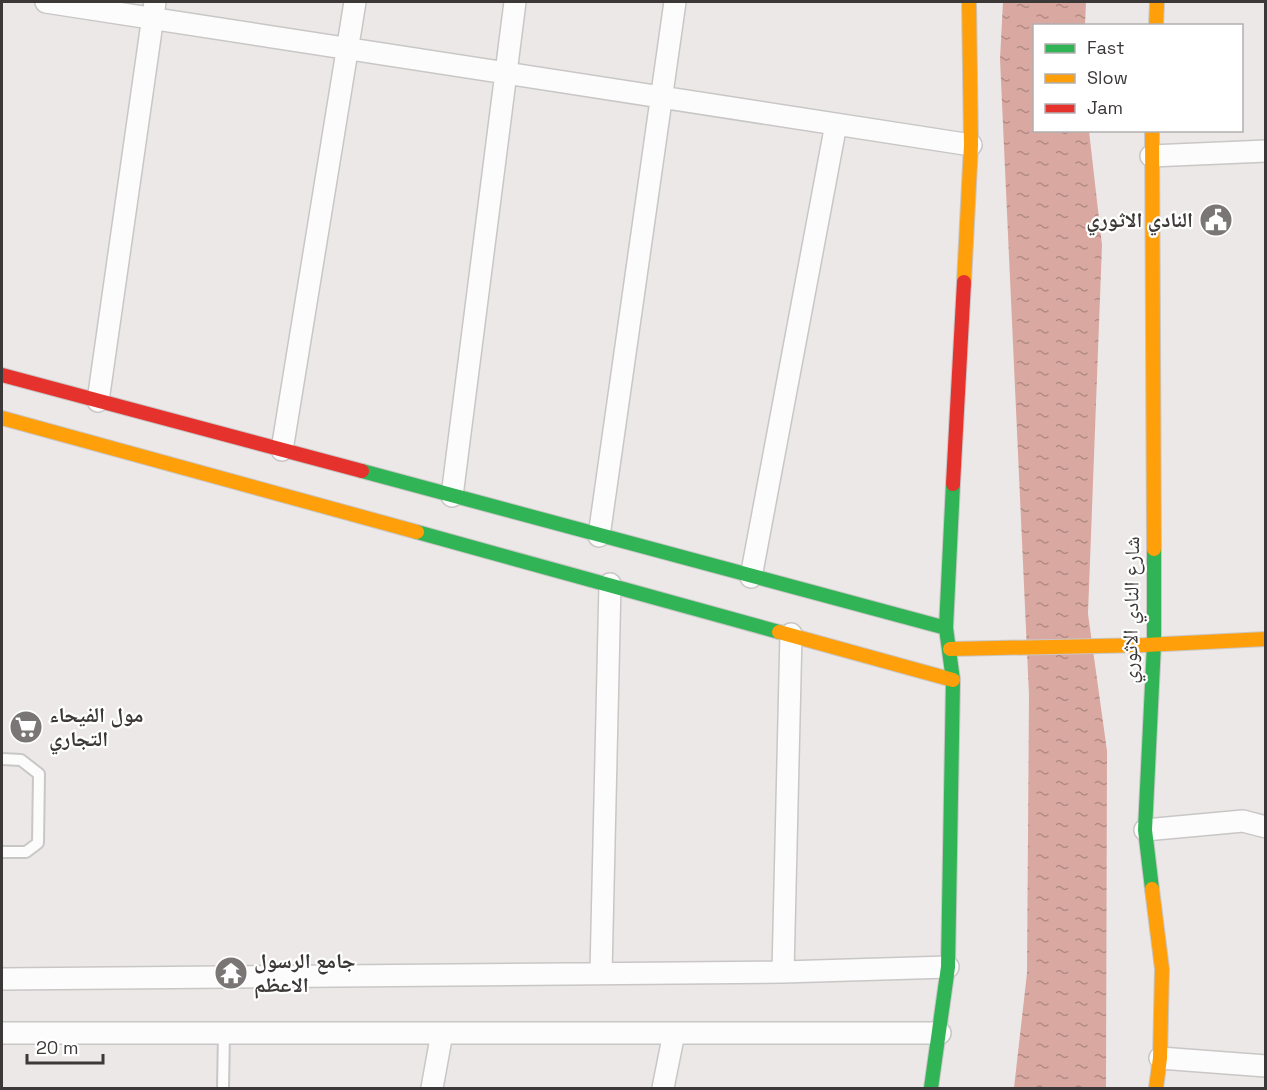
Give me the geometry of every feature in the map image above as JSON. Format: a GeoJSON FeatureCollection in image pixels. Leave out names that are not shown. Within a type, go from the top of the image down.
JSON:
{"type":"FeatureCollection","features":[{"type":"Feature","properties":{"kind":"street"},"geometry":{"type":"LineString","coordinates":[[46,2],[154,10],[348,48],[970,145]]}},
{"type":"Feature","properties":{"kind":"street"},"geometry":{"type":"LineString","coordinates":[[282,450],[355,2]]}},
{"type":"Feature","properties":{"kind":"street"},"geometry":{"type":"LineString","coordinates":[[452,496],[515,2]]}},
{"type":"Feature","properties":{"kind":"street"},"geometry":{"type":"LineString","coordinates":[[599,536],[675,2]]}},
{"type":"Feature","properties":{"kind":"street"},"geometry":{"type":"LineString","coordinates":[[932,1089],[948,967],[953,680],[946,628],[970,145],[969,2]]}},
{"type":"Feature","properties":{"kind":"street"},"geometry":{"type":"LineString","coordinates":[[1156,24],[1157,2]]}},
{"type":"Feature","properties":{"kind":"street"},"geometry":{"type":"LineString","coordinates":[[98,401],[154,10]]}},
{"type":"Feature","properties":{"kind":"street"},"geometry":{"type":"LineString","coordinates":[[751,577],[836,124]]}},
{"type":"Feature","properties":{"kind":"street","name":"شارع النادي الاثوري"},"geometry":{"type":"LineString","coordinates":[[1152,132],[1150,644],[1145,830],[1162,969],[1160,1058],[1156,1089]]}},
{"type":"Feature","properties":{"kind":"street"},"geometry":{"type":"LineString","coordinates":[[1151,156],[1266,151]]}},
{"type":"Feature","properties":{"kind":"street"},"geometry":{"type":"LineString","coordinates":[[2,375],[98,401],[253,448],[282,450],[946,628]]}},
{"type":"Feature","properties":{"kind":"street"},"geometry":{"type":"LineString","coordinates":[[2,418],[245,479],[953,680]]}},
{"type":"Feature","properties":{"kind":"street"},"geometry":{"type":"LineString","coordinates":[[601,973],[610,584]]}},
{"type":"Feature","properties":{"kind":"street"},"geometry":{"type":"LineString","coordinates":[[783,972],[790,634]]}},
{"type":"Feature","properties":{"kind":"street"},"geometry":{"type":"LineString","coordinates":[[950,650],[1266,639]]}},
{"type":"Feature","properties":{"kind":"street"},"geometry":{"type":"LineString","coordinates":[[1145,830],[1243,821],[1266,827]]}},
{"type":"Feature","properties":{"kind":"street"},"geometry":{"type":"LineString","coordinates":[[2,979],[783,972],[948,967]]}},
{"type":"Feature","properties":{"kind":"street"},"geometry":{"type":"LineString","coordinates":[[2,1033],[940,1033]]}},
{"type":"Feature","properties":{"kind":"street"},"geometry":{"type":"LineString","coordinates":[[432,1089],[442,1033]]}},
{"type":"Feature","properties":{"kind":"street"},"geometry":{"type":"LineString","coordinates":[[663,1089],[674,1033]]}},
{"type":"Feature","properties":{"kind":"street"},"geometry":{"type":"LineString","coordinates":[[1160,1058],[1266,1066]]}},
{"type":"Feature","properties":{"kind":"lane"},"geometry":{"type":"LineString","coordinates":[[2,759],[21,760],[39,774],[38,843],[26,852],[2,852]]}},
{"type":"Feature","properties":{"kind":"lane"},"geometry":{"type":"LineString","coordinates":[[223,1089],[224,1033]]}},
{"type":"Feature","properties":{"kind":"water"},"geometry":{"type":"Polygon","coordinates":[[[1003,2],[1086,2],[1085,24],[1033,24],[1033,132],[1089,132],[1102,245],[1088,614],[1107,751],[1106,1088],[1014,1088],[1027,973],[1029,695],[1000,59],[1003,2]]]}},
{"type":"Feature","properties":{"kind":"traffic: fast"},"geometry":{"type":"LineString","coordinates":[[362,471],[946,628]]}},
{"type":"Feature","properties":{"kind":"traffic: fast"},"geometry":{"type":"LineString","coordinates":[[931,1088],[948,967],[953,680],[946,628],[953,484]]}},
{"type":"Feature","properties":{"kind":"traffic: fast"},"geometry":{"type":"LineString","coordinates":[[417,532],[779,632]]}},
{"type":"Feature","properties":{"kind":"traffic: fast"},"geometry":{"type":"LineString","coordinates":[[1152,889],[1145,830],[1154,644],[1154,549]]}},
{"type":"Feature","properties":{"kind":"traffic: slow"},"geometry":{"type":"LineString","coordinates":[[964,282],[971,145],[969,2]]}},
{"type":"Feature","properties":{"kind":"traffic: slow"},"geometry":{"type":"LineString","coordinates":[[1156,24],[1157,2]]}},
{"type":"Feature","properties":{"kind":"traffic: slow"},"geometry":{"type":"LineString","coordinates":[[1152,132],[1154,549]]}},
{"type":"Feature","properties":{"kind":"traffic: slow"},"geometry":{"type":"LineString","coordinates":[[2,418],[417,532]]}},
{"type":"Feature","properties":{"kind":"traffic: slow"},"geometry":{"type":"LineString","coordinates":[[779,632],[953,680]]}},
{"type":"Feature","properties":{"kind":"traffic: slow"},"geometry":{"type":"LineString","coordinates":[[950,649],[1145,645],[1266,639]]}},
{"type":"Feature","properties":{"kind":"traffic: slow"},"geometry":{"type":"LineString","coordinates":[[1152,889],[1162,969],[1160,1058],[1156,1088]]}},
{"type":"Feature","properties":{"kind":"traffic: jam"},"geometry":{"type":"LineString","coordinates":[[953,484],[964,282]]}},
{"type":"Feature","properties":{"kind":"traffic: jam"},"geometry":{"type":"LineString","coordinates":[[2,375],[362,471]]}},
{"type":"Feature","properties":{"kind":"place","name":"النادي الاثوري"},"geometry":{"type":"Point","coordinates":[1216,220]}},
{"type":"Feature","properties":{"kind":"place","name":"مول الفيحاء التجاري"},"geometry":{"type":"Point","coordinates":[26,727]}},
{"type":"Feature","properties":{"kind":"place","name":"جامع الرسول الاعظم"},"geometry":{"type":"Point","coordinates":[231,973]}}]}
